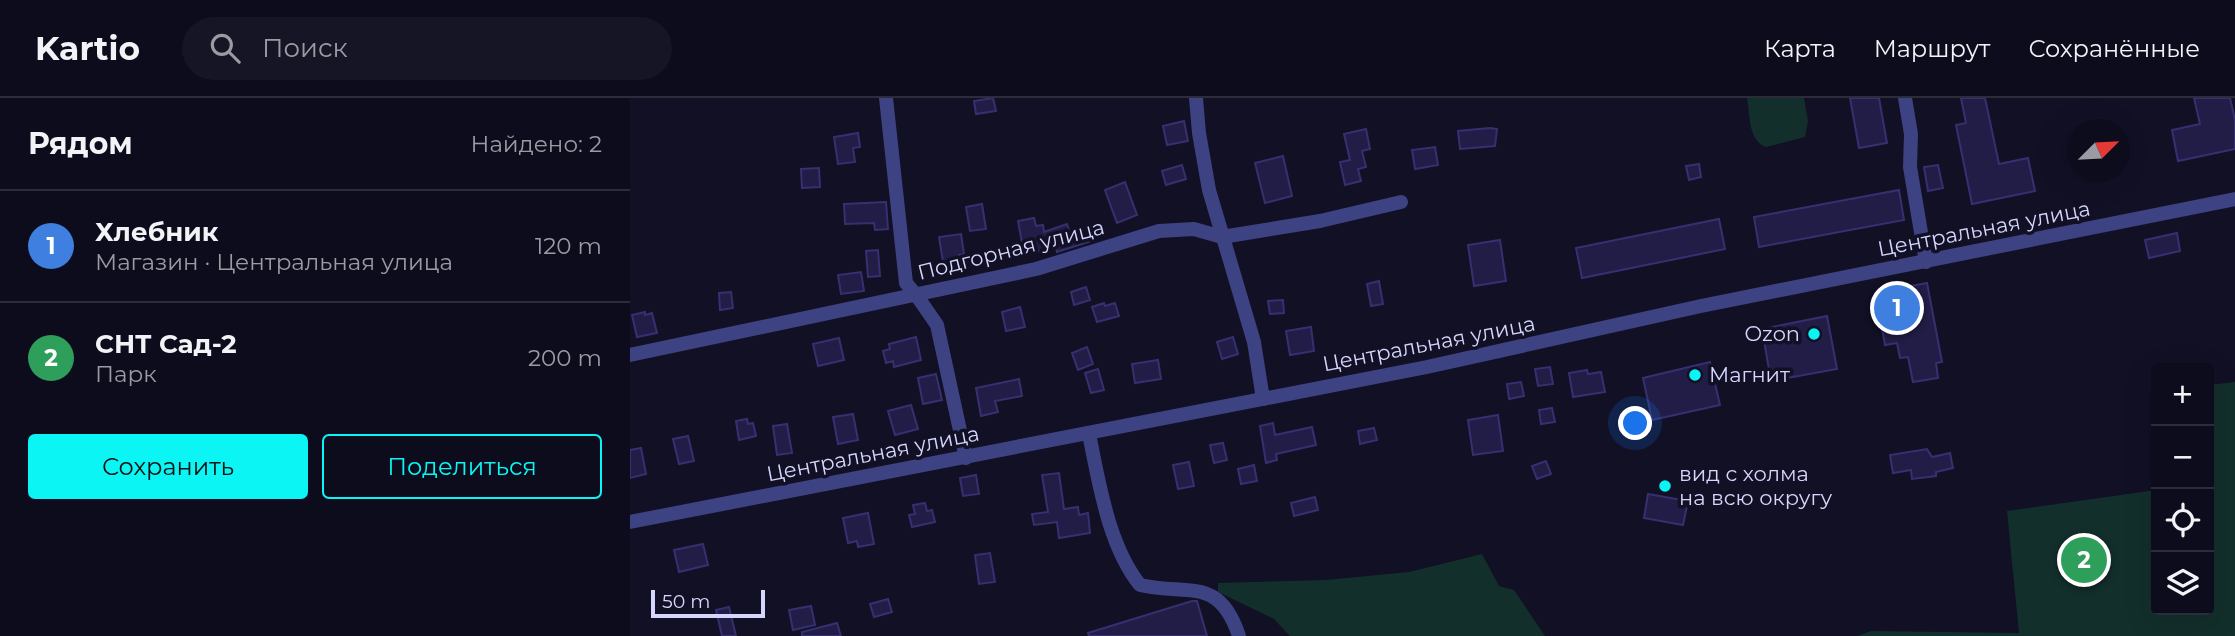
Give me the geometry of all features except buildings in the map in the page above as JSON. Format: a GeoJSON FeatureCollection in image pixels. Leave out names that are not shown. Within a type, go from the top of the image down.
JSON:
{"type":"FeatureCollection","features":[{"type":"Feature","properties":{"kind":"street"},"geometry":{"type":"LineString","coordinates":[[886,98],[906,283],[937,325],[966,458]]}},
{"type":"Feature","properties":{"kind":"street"},"geometry":{"type":"LineString","coordinates":[[1196,98],[1209,190],[1254,342],[1263,398]]}},
{"type":"Feature","properties":{"kind":"street"},"geometry":{"type":"LineString","coordinates":[[1905,98],[1911,134],[1910,167],[1927,262]]}},
{"type":"Feature","properties":{"kind":"street","name":"Центральная улица"},"geometry":{"type":"LineString","coordinates":[[630,522],[1440,365],[1701,306],[2235,200]]}},
{"type":"Feature","properties":{"kind":"street","name":"Подгорная улица"},"geometry":{"type":"LineString","coordinates":[[630,355],[1036,269],[1159,231],[1194,229],[1222,237],[1320,221],[1401,202]]}},
{"type":"Feature","properties":{"kind":"street"},"geometry":{"type":"LineString","coordinates":[[1089,433],[1105,509],[1129,572],[1140,584],[1202,592],[1220,600],[1232,615],[1239,636]]}},
{"type":"Feature","properties":{"kind":"green space"},"geometry":{"type":"Polygon","coordinates":[[[1747,98],[1804,98],[1808,121],[1805,137],[1766,147],[1760,144],[1751,126],[1747,98]]]}},
{"type":"Feature","properties":{"kind":"green space"},"geometry":{"type":"Polygon","coordinates":[[[2235,382],[2235,636],[1857,636],[1871,631],[2019,633],[2007,511],[2151,491],[2151,615],[2214,615],[2214,384],[2235,382]]]}},
{"type":"Feature","properties":{"kind":"green space"},"geometry":{"type":"Polygon","coordinates":[[[1482,554],[1499,586],[1514,590],[1545,636],[1290,636],[1274,619],[1218,592],[1218,583],[1326,580],[1409,572],[1482,554]]]}},
{"type":"Feature","properties":{"kind":"place","name":"Хлебник"},"geometry":{"type":"Point","coordinates":[1897,308]}},
{"type":"Feature","properties":{"kind":"place","name":"Ozon"},"geometry":{"type":"Point","coordinates":[1814,334]}},
{"type":"Feature","properties":{"kind":"place","name":"Магнит"},"geometry":{"type":"Point","coordinates":[1695,375]}},
{"type":"Feature","properties":{"kind":"place","name":"вид с холма на всю округу"},"geometry":{"type":"Point","coordinates":[1665,486]}},
{"type":"Feature","properties":{"kind":"place","name":"СНТ Сад-2"},"geometry":{"type":"Point","coordinates":[2084,560]}}]}
